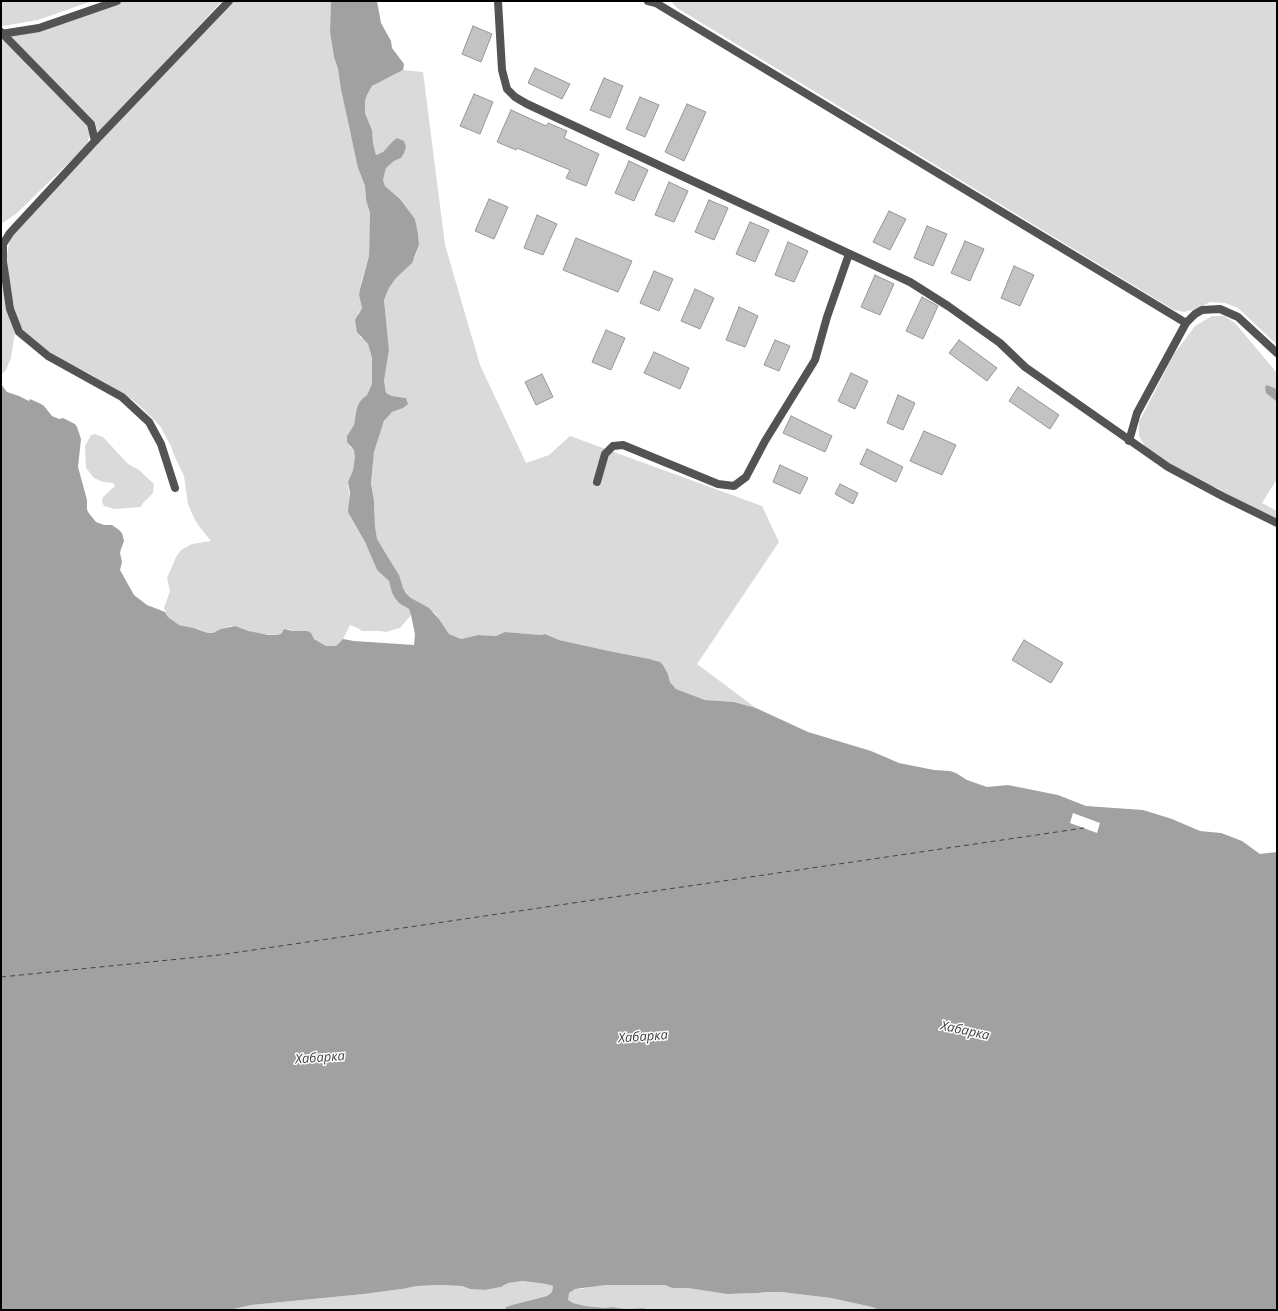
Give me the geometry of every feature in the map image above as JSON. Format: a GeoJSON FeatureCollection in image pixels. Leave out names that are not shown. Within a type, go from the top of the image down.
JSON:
{"type":"FeatureCollection","features":[{"type":"Feature","properties":{"kind":"street"},"geometry":{"type":"LineString","coordinates":[[1,33],[39,28],[117,1]]}},
{"type":"Feature","properties":{"kind":"street"},"geometry":{"type":"LineString","coordinates":[[175,488],[161,444],[149,422],[122,397],[48,356],[19,332],[10,309],[3,261],[3,244],[10,233],[95,141],[228,1]]}},
{"type":"Feature","properties":{"kind":"street"},"geometry":{"type":"LineString","coordinates":[[498,1],[502,70],[507,88],[515,96],[527,104],[910,282],[948,306],[1000,343],[1025,367],[1168,467],[1277,523]]}},
{"type":"Feature","properties":{"kind":"street"},"geometry":{"type":"LineString","coordinates":[[648,1],[656,2],[1186,323]]}},
{"type":"Feature","properties":{"kind":"street"},"geometry":{"type":"LineString","coordinates":[[1,33],[36,66],[91,124],[95,141]]}},
{"type":"Feature","properties":{"kind":"street"},"geometry":{"type":"LineString","coordinates":[[597,482],[605,454],[614,446],[623,445],[718,484],[734,486],[746,477],[772,429],[815,360],[827,317],[849,254]]}},
{"type":"Feature","properties":{"kind":"street"},"geometry":{"type":"LineString","coordinates":[[1129,441],[1137,413],[1186,323],[1195,314],[1202,310],[1220,309],[1238,317],[1277,353]]}},
{"type":"Feature","properties":{"kind":"shaded area"},"geometry":{"type":"Polygon","coordinates":[[[1,1],[92,1],[38,20],[3,26],[1,26],[1,1]]]}},
{"type":"Feature","properties":{"kind":"shaded area"},"geometry":{"type":"Polygon","coordinates":[[[114,1],[222,1],[98,134],[95,122],[7,35],[114,1]]]}},
{"type":"Feature","properties":{"kind":"shaded area"},"geometry":{"type":"Polygon","coordinates":[[[229,1],[331,1],[330,32],[334,57],[338,69],[350,132],[360,174],[365,186],[366,200],[370,213],[369,256],[359,295],[362,308],[358,313],[360,337],[368,344],[372,358],[372,384],[367,395],[362,399],[356,412],[354,425],[347,436],[350,447],[355,450],[353,470],[348,482],[351,517],[365,542],[377,570],[389,581],[392,593],[404,606],[409,609],[411,615],[400,628],[386,632],[362,631],[350,625],[343,639],[336,646],[326,646],[314,639],[312,636],[288,629],[278,635],[259,634],[235,626],[230,626],[213,633],[208,633],[199,629],[179,625],[168,617],[164,608],[170,591],[167,578],[176,557],[181,550],[192,544],[211,541],[198,525],[193,516],[188,504],[184,476],[171,446],[160,426],[133,400],[90,374],[46,352],[24,332],[16,318],[10,294],[7,256],[9,243],[14,231],[229,1]]]}},
{"type":"Feature","properties":{"kind":"shaded area"},"geometry":{"type":"Polygon","coordinates":[[[671,1],[1277,1],[1277,345],[1238,308],[1225,303],[1210,302],[1197,309],[1184,312],[1174,310],[677,8],[671,1]]]}},
{"type":"Feature","properties":{"kind":"shaded area"},"geometry":{"type":"Polygon","coordinates":[[[1,37],[88,125],[90,131],[86,146],[16,214],[1,224],[1,37]]]}},
{"type":"Feature","properties":{"kind":"shaded area"},"geometry":{"type":"Polygon","coordinates":[[[403,70],[423,72],[445,245],[480,365],[526,463],[549,455],[570,436],[762,506],[779,542],[697,664],[756,708],[734,702],[705,700],[676,689],[670,682],[663,665],[655,660],[559,640],[545,634],[505,632],[496,636],[478,635],[461,639],[449,634],[435,613],[411,598],[403,588],[395,568],[377,539],[371,483],[374,452],[382,427],[387,416],[392,412],[403,408],[406,398],[392,396],[386,393],[384,381],[389,350],[384,300],[389,288],[396,278],[415,257],[419,245],[415,219],[400,199],[385,186],[383,180],[386,168],[394,161],[401,158],[392,142],[383,152],[376,155],[372,130],[365,113],[365,101],[372,86],[403,70]]]}},
{"type":"Feature","properties":{"kind":"shaded area"},"geometry":{"type":"Polygon","coordinates":[[[1,263],[15,332],[11,358],[6,370],[1,375],[1,263]]]}},
{"type":"Feature","properties":{"kind":"shaded area"},"geometry":{"type":"Polygon","coordinates":[[[1212,316],[1224,316],[1235,323],[1277,373],[1277,389],[1267,385],[1266,393],[1277,402],[1277,479],[1262,503],[1277,511],[1277,518],[1233,499],[1218,488],[1207,485],[1178,469],[1146,448],[1139,436],[1139,422],[1174,354],[1195,326],[1212,316]]]}},
{"type":"Feature","properties":{"kind":"shaded area"},"geometry":{"type":"Polygon","coordinates":[[[95,434],[103,437],[128,464],[139,470],[154,484],[153,493],[141,507],[114,509],[104,506],[102,502],[103,497],[115,486],[113,483],[103,482],[94,478],[86,468],[85,446],[91,435],[95,434]]]}},
{"type":"Feature","properties":{"kind":"shaded area"},"geometry":{"type":"Polygon","coordinates":[[[523,1281],[553,1286],[552,1292],[547,1296],[506,1307],[505,1310],[229,1310],[251,1305],[364,1294],[417,1286],[462,1286],[470,1289],[485,1290],[501,1287],[508,1283],[523,1281]]]}},
{"type":"Feature","properties":{"kind":"shaded area"},"geometry":{"type":"Polygon","coordinates":[[[598,1285],[665,1285],[672,1288],[688,1288],[727,1294],[781,1292],[831,1298],[872,1307],[879,1310],[650,1310],[643,1308],[626,1309],[585,1306],[568,1300],[568,1293],[575,1289],[598,1285]]]}},
{"type":"Feature","properties":{"kind":"water","name":"Хабарка"},"geometry":{"type":"Polygon","coordinates":[[[331,1],[377,1],[381,23],[391,41],[392,48],[404,64],[403,70],[372,86],[365,101],[365,113],[372,130],[376,155],[383,152],[397,138],[404,141],[406,147],[404,153],[401,158],[394,161],[386,168],[383,180],[385,186],[400,199],[415,219],[418,233],[419,245],[412,263],[396,278],[389,288],[384,300],[389,350],[384,381],[386,393],[392,396],[406,398],[408,404],[403,408],[392,412],[384,421],[374,452],[371,483],[377,539],[399,575],[406,593],[411,598],[429,608],[439,619],[449,634],[461,639],[478,635],[496,636],[505,632],[545,634],[559,640],[650,659],[660,662],[663,665],[670,682],[676,689],[705,700],[734,702],[756,708],[808,732],[871,751],[899,763],[934,770],[950,771],[967,780],[987,787],[1008,785],[1058,795],[1086,806],[1143,810],[1172,819],[1200,831],[1221,833],[1229,836],[1242,841],[1260,854],[1277,852],[1277,1310],[879,1310],[872,1307],[831,1298],[781,1292],[727,1294],[688,1288],[672,1288],[665,1285],[605,1285],[575,1289],[569,1293],[568,1300],[585,1306],[626,1309],[643,1308],[650,1310],[505,1310],[506,1307],[547,1296],[552,1292],[553,1286],[523,1281],[508,1283],[501,1287],[485,1290],[470,1289],[462,1286],[417,1286],[364,1294],[251,1305],[229,1310],[1,1310],[1,384],[7,392],[41,404],[52,416],[59,419],[63,418],[75,424],[77,427],[81,439],[78,467],[87,500],[88,512],[96,522],[104,525],[112,525],[122,533],[124,541],[120,553],[122,562],[120,570],[134,595],[147,605],[165,612],[168,617],[179,625],[208,633],[213,633],[221,629],[235,626],[268,635],[278,635],[282,633],[284,629],[293,631],[307,631],[311,633],[314,639],[326,646],[336,646],[343,639],[414,645],[415,634],[409,609],[399,603],[392,593],[389,581],[377,570],[365,542],[348,512],[350,493],[348,482],[353,470],[355,457],[354,450],[347,442],[347,436],[354,425],[358,405],[367,395],[372,384],[372,358],[368,344],[357,332],[355,320],[362,308],[359,295],[369,256],[370,213],[366,200],[365,186],[358,168],[338,69],[334,57],[330,32],[331,1]]]}},
{"type":"Feature","properties":{"kind":"water"},"geometry":{"type":"Polygon","coordinates":[[[1267,385],[1277,389],[1277,402],[1266,393],[1265,387],[1267,385]]]}},
{"type":"Feature","properties":{"kind":"pier"},"geometry":{"type":"Polygon","coordinates":[[[1073,813],[1100,823],[1097,833],[1070,823],[1073,813]]]}},
{"type":"Feature","properties":{"kind":"building"},"geometry":{"type":"Polygon","coordinates":[[[473,26],[492,34],[481,62],[462,54],[473,26]]]}},
{"type":"Feature","properties":{"kind":"building"},"geometry":{"type":"Polygon","coordinates":[[[535,68],[570,84],[562,99],[528,83],[535,68]]]}},
{"type":"Feature","properties":{"kind":"building"},"geometry":{"type":"Polygon","coordinates":[[[604,78],[623,86],[610,118],[590,110],[604,78]]]}},
{"type":"Feature","properties":{"kind":"building"},"geometry":{"type":"Polygon","coordinates":[[[474,94],[493,102],[480,134],[460,126],[474,94]]]}},
{"type":"Feature","properties":{"kind":"building"},"geometry":{"type":"Polygon","coordinates":[[[640,97],[659,105],[645,137],[626,129],[640,97]]]}},
{"type":"Feature","properties":{"kind":"building"},"geometry":{"type":"Polygon","coordinates":[[[687,104],[706,112],[684,161],[665,152],[687,104]]]}},
{"type":"Feature","properties":{"kind":"building"},"geometry":{"type":"Polygon","coordinates":[[[511,110],[546,126],[548,123],[567,131],[564,138],[599,154],[586,186],[566,178],[570,170],[517,148],[516,150],[497,142],[511,110]]]}},
{"type":"Feature","properties":{"kind":"building"},"geometry":{"type":"Polygon","coordinates":[[[629,161],[648,170],[634,201],[615,193],[629,161]]]}},
{"type":"Feature","properties":{"kind":"building"},"geometry":{"type":"Polygon","coordinates":[[[669,182],[688,191],[674,222],[655,215],[669,182]]]}},
{"type":"Feature","properties":{"kind":"building"},"geometry":{"type":"Polygon","coordinates":[[[489,199],[508,207],[494,239],[475,231],[489,199]]]}},
{"type":"Feature","properties":{"kind":"building"},"geometry":{"type":"Polygon","coordinates":[[[709,200],[728,208],[714,240],[695,232],[709,200]]]}},
{"type":"Feature","properties":{"kind":"building"},"geometry":{"type":"Polygon","coordinates":[[[889,211],[906,219],[890,250],[873,242],[889,211]]]}},
{"type":"Feature","properties":{"kind":"building"},"geometry":{"type":"Polygon","coordinates":[[[537,215],[557,224],[543,255],[524,248],[537,215]]]}},
{"type":"Feature","properties":{"kind":"building"},"geometry":{"type":"Polygon","coordinates":[[[750,222],[769,230],[755,262],[736,254],[750,222]]]}},
{"type":"Feature","properties":{"kind":"building"},"geometry":{"type":"Polygon","coordinates":[[[927,226],[947,234],[933,266],[914,258],[927,226]]]}},
{"type":"Feature","properties":{"kind":"building"},"geometry":{"type":"Polygon","coordinates":[[[576,238],[632,261],[618,292],[563,270],[576,238]]]}},
{"type":"Feature","properties":{"kind":"building"},"geometry":{"type":"Polygon","coordinates":[[[965,241],[984,249],[970,281],[951,273],[965,241]]]}},
{"type":"Feature","properties":{"kind":"building"},"geometry":{"type":"Polygon","coordinates":[[[788,242],[808,251],[794,282],[775,275],[788,242]]]}},
{"type":"Feature","properties":{"kind":"building"},"geometry":{"type":"Polygon","coordinates":[[[1014,266],[1034,275],[1020,306],[1001,298],[1014,266]]]}},
{"type":"Feature","properties":{"kind":"building"},"geometry":{"type":"Polygon","coordinates":[[[654,271],[673,279],[659,311],[640,303],[654,271]]]}},
{"type":"Feature","properties":{"kind":"building"},"geometry":{"type":"Polygon","coordinates":[[[875,275],[894,284],[880,315],[861,307],[875,275]]]}},
{"type":"Feature","properties":{"kind":"building"},"geometry":{"type":"Polygon","coordinates":[[[695,289],[714,298],[700,329],[681,321],[695,289]]]}},
{"type":"Feature","properties":{"kind":"building"},"geometry":{"type":"Polygon","coordinates":[[[922,297],[938,306],[923,339],[906,331],[922,297]]]}},
{"type":"Feature","properties":{"kind":"building"},"geometry":{"type":"Polygon","coordinates":[[[739,307],[758,316],[745,347],[726,340],[739,307]]]}},
{"type":"Feature","properties":{"kind":"building"},"geometry":{"type":"Polygon","coordinates":[[[606,330],[625,338],[611,370],[592,362],[606,330]]]}},
{"type":"Feature","properties":{"kind":"building"},"geometry":{"type":"Polygon","coordinates":[[[775,340],[790,346],[779,371],[764,365],[775,340]]]}},
{"type":"Feature","properties":{"kind":"building"},"geometry":{"type":"Polygon","coordinates":[[[959,340],[997,368],[987,381],[949,353],[959,340]]]}},
{"type":"Feature","properties":{"kind":"building"},"geometry":{"type":"Polygon","coordinates":[[[654,352],[689,368],[680,389],[644,373],[654,352]]]}},
{"type":"Feature","properties":{"kind":"building"},"geometry":{"type":"Polygon","coordinates":[[[851,373],[868,381],[855,409],[838,401],[851,373]]]}},
{"type":"Feature","properties":{"kind":"building"},"geometry":{"type":"Polygon","coordinates":[[[542,374],[553,397],[536,405],[525,382],[542,374]]]}},
{"type":"Feature","properties":{"kind":"building"},"geometry":{"type":"Polygon","coordinates":[[[1018,387],[1059,415],[1050,429],[1009,401],[1018,387]]]}},
{"type":"Feature","properties":{"kind":"building"},"geometry":{"type":"Polygon","coordinates":[[[898,395],[915,403],[903,430],[887,423],[898,395]]]}},
{"type":"Feature","properties":{"kind":"building"},"geometry":{"type":"Polygon","coordinates":[[[791,416],[832,436],[825,452],[783,433],[791,416]]]}},
{"type":"Feature","properties":{"kind":"building"},"geometry":{"type":"Polygon","coordinates":[[[924,431],[956,445],[942,475],[910,461],[924,431]]]}},
{"type":"Feature","properties":{"kind":"building"},"geometry":{"type":"Polygon","coordinates":[[[867,449],[903,467],[896,482],[860,464],[867,449]]]}},
{"type":"Feature","properties":{"kind":"building"},"geometry":{"type":"Polygon","coordinates":[[[780,465],[808,478],[800,494],[773,482],[780,465]]]}},
{"type":"Feature","properties":{"kind":"building"},"geometry":{"type":"Polygon","coordinates":[[[840,484],[858,493],[853,504],[835,494],[840,484]]]}},
{"type":"Feature","properties":{"kind":"building"},"geometry":{"type":"Polygon","coordinates":[[[1024,640],[1063,663],[1051,683],[1012,660],[1024,640]]]}},
{"type":"Feature","properties":{"kind":"ferry route"},"geometry":{"type":"LineString","coordinates":[[1,977],[219,955],[1084,828]]}}]}
